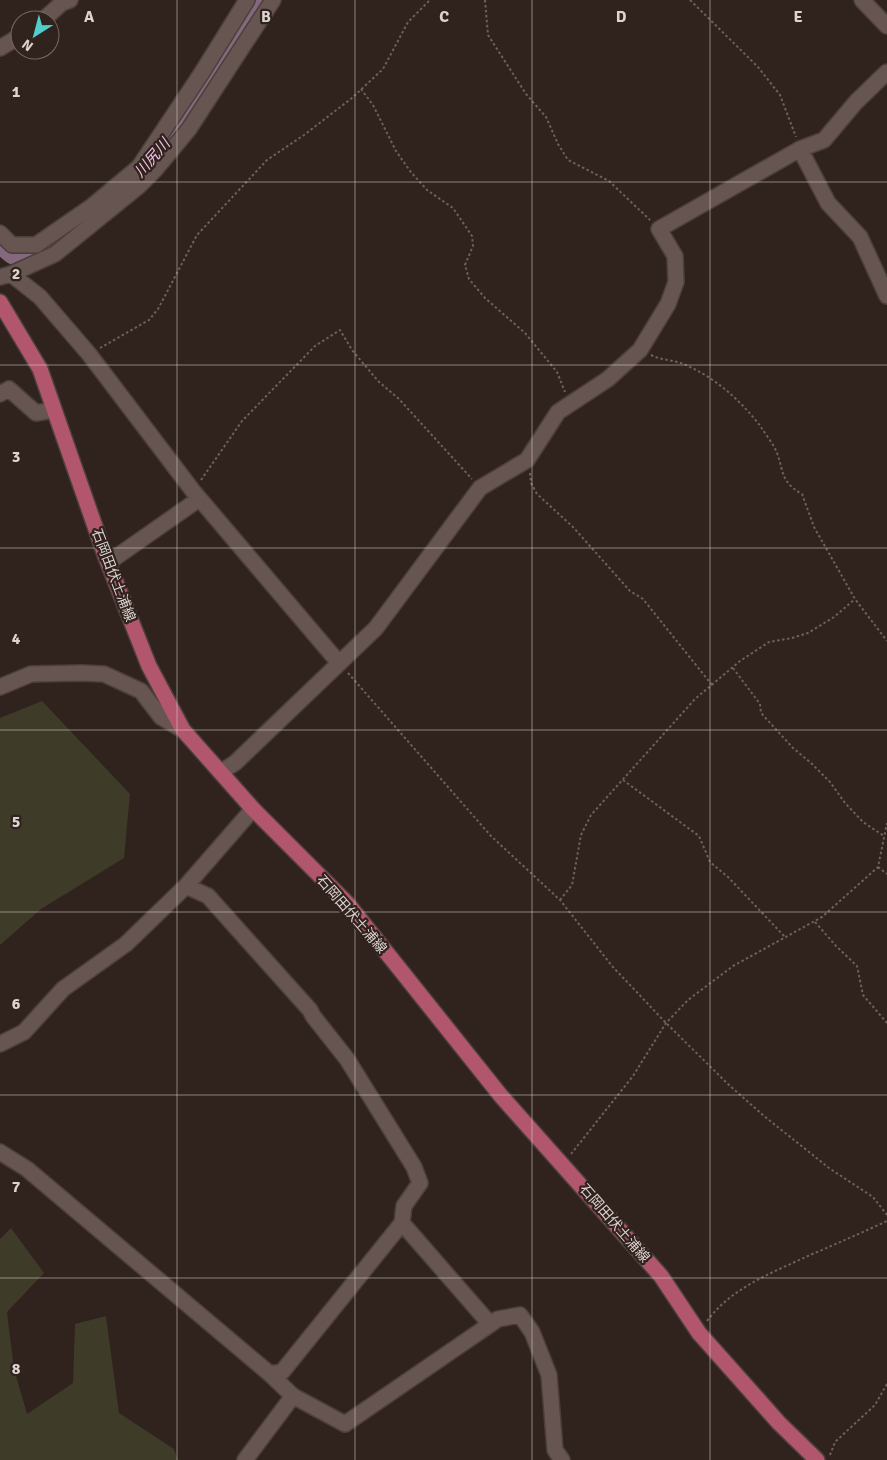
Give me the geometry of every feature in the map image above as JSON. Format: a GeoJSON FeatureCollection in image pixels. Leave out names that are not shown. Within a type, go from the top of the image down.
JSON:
{"type":"FeatureCollection","features":[{"type":"Feature","properties":{"kind":"main road","name":"石岡田伏土浦線"},"geometry":{"type":"LineString","coordinates":[[0,302],[40,369],[109,562],[149,666],[183,730],[253,809],[347,903],[501,1096],[661,1276],[699,1332],[780,1423],[817,1460]]}},
{"type":"Feature","properties":{"kind":"street"},"geometry":{"type":"LineString","coordinates":[[54,10],[62,3],[70,0]]}},
{"type":"Feature","properties":{"kind":"street"},"geometry":{"type":"LineString","coordinates":[[0,233],[12,245],[36,245],[91,207],[139,167],[201,74],[247,0]]}},
{"type":"Feature","properties":{"kind":"street"},"geometry":{"type":"LineString","coordinates":[[6,276],[55,254],[139,186],[155,170],[189,129],[273,0]]}},
{"type":"Feature","properties":{"kind":"street"},"geometry":{"type":"LineString","coordinates":[[862,0],[887,26]]}},
{"type":"Feature","properties":{"kind":"street"},"geometry":{"type":"LineString","coordinates":[[220,772],[235,763],[376,628],[480,488],[527,460],[558,412],[608,379],[640,350],[652,327],[668,304],[676,282],[675,256],[659,229],[800,149],[824,140],[856,102],[887,72]]}},
{"type":"Feature","properties":{"kind":"street"},"geometry":{"type":"LineString","coordinates":[[800,149],[828,203],[860,236],[887,296]]}},
{"type":"Feature","properties":{"kind":"street"},"geometry":{"type":"LineString","coordinates":[[6,276],[40,297],[89,354],[196,495],[340,664]]}},
{"type":"Feature","properties":{"kind":"street"},"geometry":{"type":"LineString","coordinates":[[0,394],[9,389],[36,414],[54,410]]}},
{"type":"Feature","properties":{"kind":"street"},"geometry":{"type":"LineString","coordinates":[[109,562],[196,495]]}},
{"type":"Feature","properties":{"kind":"street"},"geometry":{"type":"LineString","coordinates":[[0,687],[31,674],[104,674],[141,692],[161,717],[183,730]]}},
{"type":"Feature","properties":{"kind":"street"},"geometry":{"type":"LineString","coordinates":[[0,1044],[24,1032],[63,989],[126,944],[186,886],[253,809]]}},
{"type":"Feature","properties":{"kind":"street"},"geometry":{"type":"LineString","coordinates":[[186,886],[208,896],[310,1010],[352,1066],[414,1166],[420,1183],[404,1206],[402,1223],[282,1372],[270,1374]]}},
{"type":"Feature","properties":{"kind":"street"},"geometry":{"type":"LineString","coordinates":[[0,1152],[27,1169],[270,1374],[293,1396],[345,1424],[498,1319],[520,1315],[532,1332],[549,1375],[554,1450],[562,1460]]}},
{"type":"Feature","properties":{"kind":"street"},"geometry":{"type":"LineString","coordinates":[[402,1223],[490,1324]]}},
{"type":"Feature","properties":{"kind":"street"},"geometry":{"type":"LineString","coordinates":[[245,1460],[293,1396]]}},
{"type":"Feature","properties":{"kind":"path"},"geometry":{"type":"LineString","coordinates":[[89,354],[149,320],[158,309],[198,235],[267,160],[304,135],[383,69],[408,22],[430,0]]}},
{"type":"Feature","properties":{"kind":"path"},"geometry":{"type":"LineString","coordinates":[[485,0],[488,35],[526,94],[546,117],[558,144],[568,160],[609,181],[659,229]]}},
{"type":"Feature","properties":{"kind":"path"},"geometry":{"type":"LineString","coordinates":[[690,0],[758,67],[780,95],[800,149]]}},
{"type":"Feature","properties":{"kind":"path"},"geometry":{"type":"LineString","coordinates":[[361,89],[373,105],[396,151],[410,171],[427,190],[453,208],[472,236],[473,246],[465,265],[469,279],[485,298],[525,333],[557,372],[570,404]]}},
{"type":"Feature","properties":{"kind":"path"},"geometry":{"type":"LineString","coordinates":[[196,495],[242,421],[315,346],[340,330],[352,350],[378,381],[399,399],[480,488]]}},
{"type":"Feature","properties":{"kind":"path"},"geometry":{"type":"LineString","coordinates":[[640,350],[657,358],[687,365],[709,378],[728,391],[760,427],[777,452],[783,476],[790,488],[802,494],[814,527],[855,599],[887,641]]}},
{"type":"Feature","properties":{"kind":"path"},"geometry":{"type":"LineString","coordinates":[[527,460],[530,464],[531,483],[537,494],[572,526],[630,591],[643,599],[712,685]]}},
{"type":"Feature","properties":{"kind":"path"},"geometry":{"type":"LineString","coordinates":[[560,900],[572,885],[581,835],[591,815],[695,699],[769,642],[808,633],[855,599]]}},
{"type":"Feature","properties":{"kind":"path"},"geometry":{"type":"LineString","coordinates":[[340,664],[492,836],[560,900],[612,966],[666,1023],[729,1085],[764,1116],[829,1168],[873,1197],[887,1215]]}},
{"type":"Feature","properties":{"kind":"path"},"geometry":{"type":"LineString","coordinates":[[733,668],[760,704],[761,713],[792,748],[830,782],[845,803],[863,822],[884,836]]}},
{"type":"Feature","properties":{"kind":"path"},"geometry":{"type":"LineString","coordinates":[[623,780],[699,836],[710,862],[728,877],[786,938]]}},
{"type":"Feature","properties":{"kind":"path"},"geometry":{"type":"LineString","coordinates":[[562,1163],[595,1126],[633,1076],[666,1023],[688,1000],[733,966],[815,922],[878,867],[887,823]]}},
{"type":"Feature","properties":{"kind":"path"},"geometry":{"type":"LineString","coordinates":[[878,867],[887,874]]}},
{"type":"Feature","properties":{"kind":"path"},"geometry":{"type":"LineString","coordinates":[[815,922],[857,966],[863,995],[887,1023]]}},
{"type":"Feature","properties":{"kind":"path"},"geometry":{"type":"LineString","coordinates":[[699,1332],[712,1314],[755,1280],[887,1221]]}},
{"type":"Feature","properties":{"kind":"path"},"geometry":{"type":"LineString","coordinates":[[828,1460],[835,1442],[875,1405],[887,1384]]}},
{"type":"Feature","properties":{"kind":"shaded area"},"geometry":{"type":"Polygon","coordinates":[[[42,701],[130,794],[124,858],[41,909],[0,945],[0,718],[42,701]]]}},
{"type":"Feature","properties":{"kind":"shaded area"},"geometry":{"type":"Polygon","coordinates":[[[11,1228],[44,1273],[7,1312],[14,1369],[27,1414],[73,1383],[75,1324],[106,1316],[119,1413],[174,1449],[178,1460],[0,1460],[0,1239],[11,1228]]]}},
{"type":"Feature","properties":{"kind":"waterway","name":"川尻川"},"geometry":{"type":"LineString","coordinates":[[130,184],[157,156],[173,135],[259,0]]}},
{"type":"Feature","properties":{"kind":"waterway","name":"川尻川"},"geometry":{"type":"LineString","coordinates":[[0,243],[13,254],[28,254],[50,249],[89,217]]}}]}
